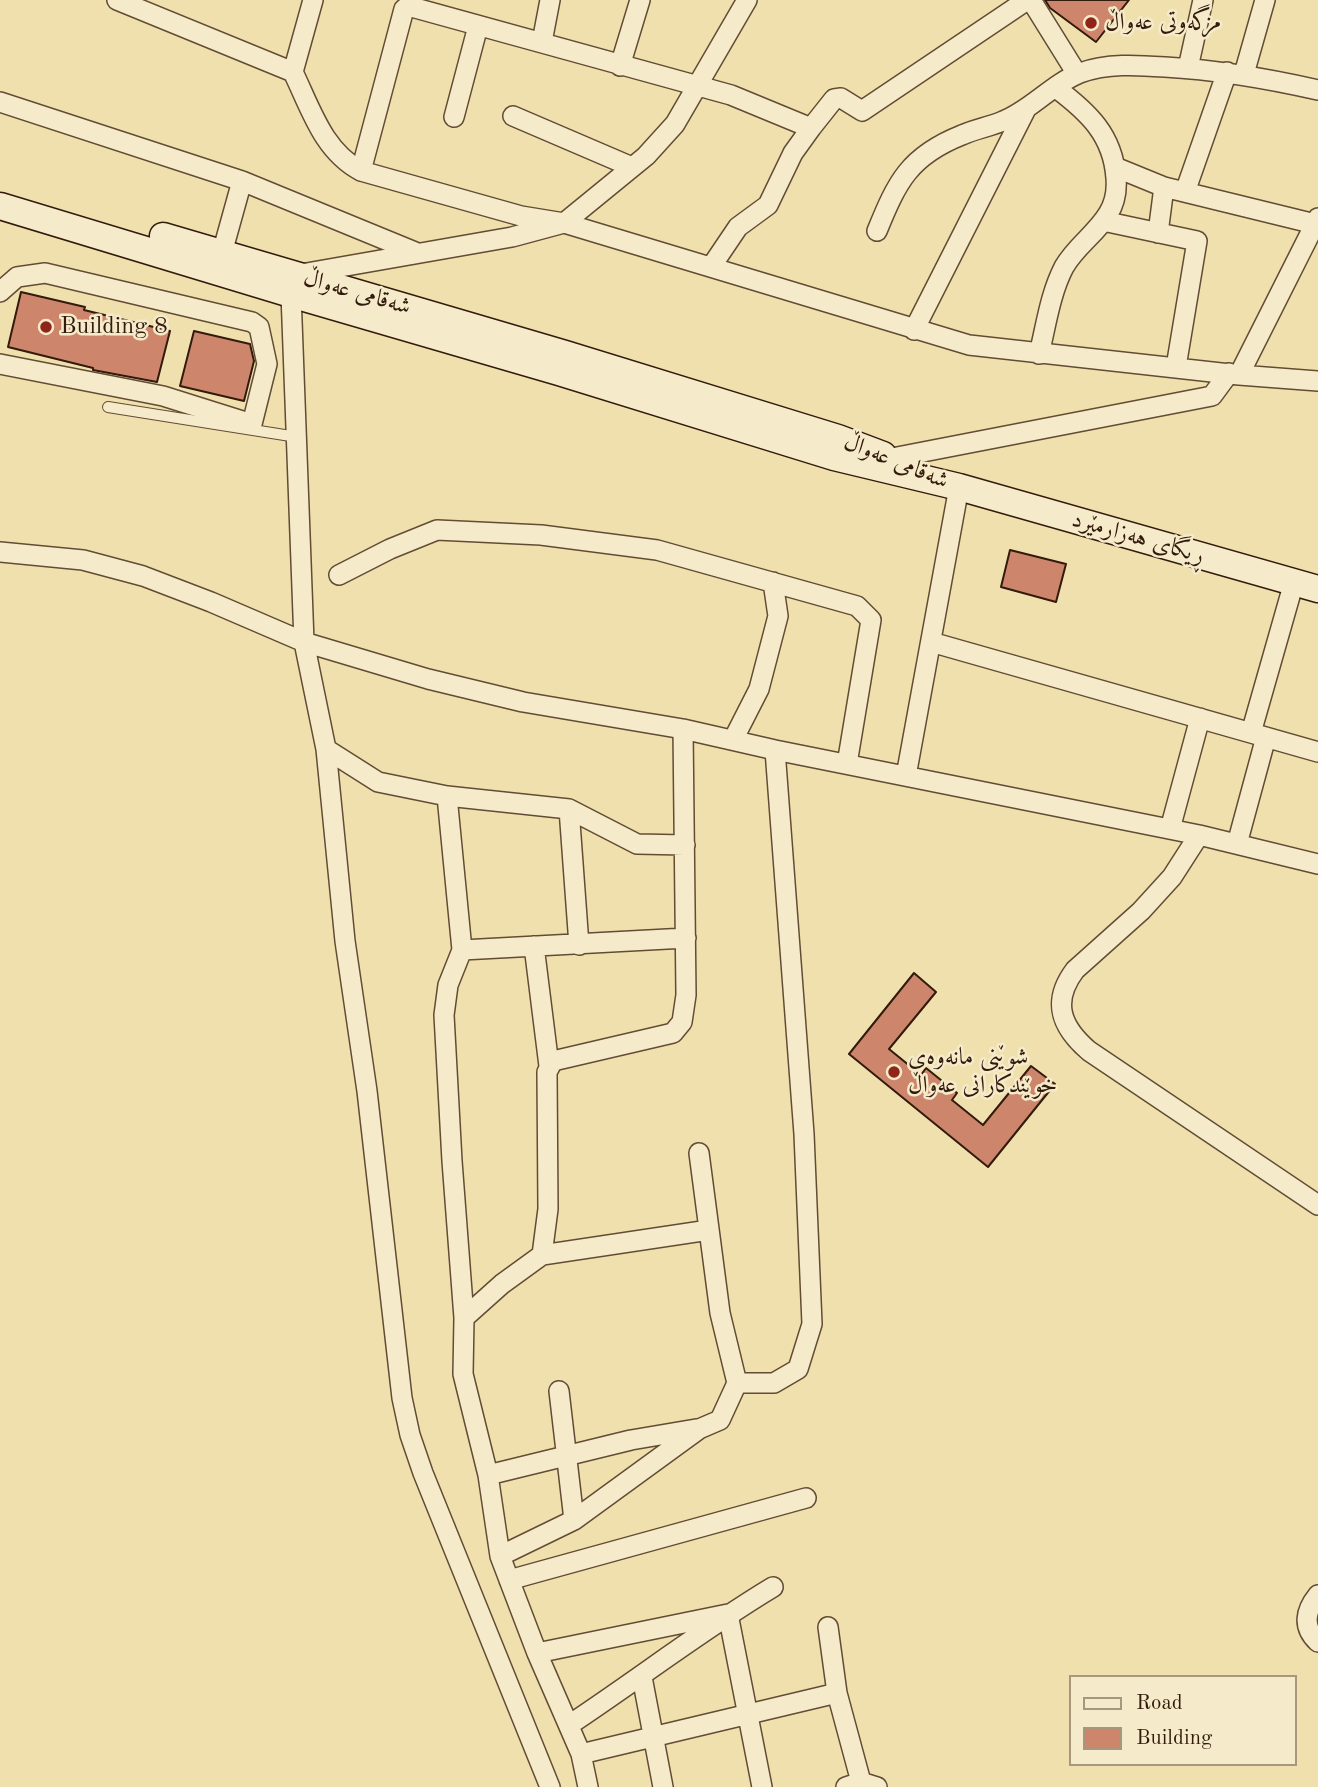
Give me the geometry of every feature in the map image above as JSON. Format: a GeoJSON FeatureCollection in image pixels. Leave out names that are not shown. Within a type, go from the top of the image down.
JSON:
{"type":"FeatureCollection","features":[{"type":"Feature","properties":{"kind":"main road","name":"شەقامی عەواڵ"},"geometry":{"type":"LineString","coordinates":[[0,188],[222,253],[293,285],[559,372],[834,457],[959,487]]}},
{"type":"Feature","properties":{"kind":"main road","name":"شەقامی عەواڵ"},"geometry":{"type":"LineString","coordinates":[[0,206],[656,382],[838,438],[959,487]]}},
{"type":"Feature","properties":{"kind":"main road","name":"ڕیگای هەزارمێرد"},"geometry":{"type":"LineString","coordinates":[[959,487],[1306,586]]}},
{"type":"Feature","properties":{"kind":"street"},"geometry":{"type":"LineString","coordinates":[[118,0],[293,72]]}},
{"type":"Feature","properties":{"kind":"street"},"geometry":{"type":"LineString","coordinates":[[313,0],[293,72],[332,150],[345,163],[361,171],[521,216],[564,223],[969,345],[1039,355],[1318,380]]}},
{"type":"Feature","properties":{"kind":"street"},"geometry":{"type":"LineString","coordinates":[[541,42],[550,0]]}},
{"type":"Feature","properties":{"kind":"street"},"geometry":{"type":"LineString","coordinates":[[620,66],[640,0]]}},
{"type":"Feature","properties":{"kind":"street"},"geometry":{"type":"LineString","coordinates":[[550,1787],[410,1435],[393,1332],[367,1091],[345,941],[326,749],[304,642],[293,285],[416,253],[512,237],[564,223],[663,139],[675,124],[747,0]]}},
{"type":"Feature","properties":{"kind":"street"},"geometry":{"type":"LineString","coordinates":[[711,267],[738,227],[768,205],[793,153],[834,99],[841,98],[862,111],[1029,0],[1077,74]]}},
{"type":"Feature","properties":{"kind":"street"},"geometry":{"type":"LineString","coordinates":[[1188,68],[1203,0]]}},
{"type":"Feature","properties":{"kind":"street"},"geometry":{"type":"LineString","coordinates":[[1185,192],[1265,0]]}},
{"type":"Feature","properties":{"kind":"street"},"geometry":{"type":"LineString","coordinates":[[361,171],[404,9],[418,4],[478,26],[731,95],[811,128]]}},
{"type":"Feature","properties":{"kind":"street"},"geometry":{"type":"LineString","coordinates":[[454,117],[478,26]]}},
{"type":"Feature","properties":{"kind":"street"},"geometry":{"type":"LineString","coordinates":[[877,231],[897,185],[915,163],[945,143],[1003,121],[1026,109],[1077,74],[1099,68],[1130,65],[1188,68],[1236,73],[1318,90]]}},
{"type":"Feature","properties":{"kind":"street"},"geometry":{"type":"LineString","coordinates":[[1039,355],[1062,271],[1076,248],[1103,221],[1115,196],[1115,167],[1107,141],[1094,120],[1056,88]]}},
{"type":"Feature","properties":{"kind":"street"},"geometry":{"type":"LineString","coordinates":[[0,103],[242,181],[416,253]]}},
{"type":"Feature","properties":{"kind":"street"},"geometry":{"type":"LineString","coordinates":[[914,330],[1026,109]]}},
{"type":"Feature","properties":{"kind":"street"},"geometry":{"type":"LineString","coordinates":[[513,116],[632,167]]}},
{"type":"Feature","properties":{"kind":"street"},"geometry":{"type":"LineString","coordinates":[[892,458],[1212,396],[1234,374],[1316,221],[1164,187],[1115,167]]}},
{"type":"Feature","properties":{"kind":"street"},"geometry":{"type":"LineString","coordinates":[[222,253],[242,181]]}},
{"type":"Feature","properties":{"kind":"street"},"geometry":{"type":"LineString","coordinates":[[1157,233],[1164,187]]}},
{"type":"Feature","properties":{"kind":"street"},"geometry":{"type":"LineString","coordinates":[[512,237],[520,227],[521,216]]}},
{"type":"Feature","properties":{"kind":"street"},"geometry":{"type":"LineString","coordinates":[[1103,221],[1197,241],[1176,368]]}},
{"type":"Feature","properties":{"kind":"street"},"geometry":{"type":"LineString","coordinates":[[0,292],[17,277],[45,273],[252,322],[259,327],[267,364],[252,424],[163,396],[0,364]]}},
{"type":"Feature","properties":{"kind":"street"},"geometry":{"type":"LineString","coordinates":[[906,776],[959,487]]}},
{"type":"Feature","properties":{"kind":"street"},"geometry":{"type":"LineString","coordinates":[[339,575],[390,549],[437,530],[541,535],[657,550],[857,606],[871,620],[847,764]]}},
{"type":"Feature","properties":{"kind":"street"},"geometry":{"type":"LineString","coordinates":[[0,552],[83,560],[143,576],[304,642],[428,679],[523,702],[683,729],[1199,835],[1318,864]]}},
{"type":"Feature","properties":{"kind":"street"},"geometry":{"type":"LineString","coordinates":[[733,740],[758,689],[778,616],[773,582]]}},
{"type":"Feature","properties":{"kind":"street"},"geometry":{"type":"LineString","coordinates":[[1237,844],[1259,735],[1306,586]]}},
{"type":"Feature","properties":{"kind":"street"},"geometry":{"type":"LineString","coordinates":[[931,642],[1318,752]]}},
{"type":"Feature","properties":{"kind":"street"},"geometry":{"type":"LineString","coordinates":[[1170,829],[1200,719]]}},
{"type":"Feature","properties":{"kind":"street"},"geometry":{"type":"LineString","coordinates":[[549,1066],[553,1061],[673,1033],[682,1022],[686,995],[683,729]]}},
{"type":"Feature","properties":{"kind":"street"},"geometry":{"type":"LineString","coordinates":[[326,749],[378,782],[447,796],[569,809],[637,844],[685,845]]}},
{"type":"Feature","properties":{"kind":"street"},"geometry":{"type":"LineString","coordinates":[[737,1383],[774,1383],[798,1369],[812,1324],[804,1134],[775,750]]}},
{"type":"Feature","properties":{"kind":"street"},"geometry":{"type":"LineString","coordinates":[[447,796],[462,950],[448,985],[444,1015],[464,1318],[463,1374],[488,1475],[500,1556],[537,1653],[581,1754],[587,1787]]}},
{"type":"Feature","properties":{"kind":"street"},"geometry":{"type":"LineString","coordinates":[[569,809],[579,945]]}},
{"type":"Feature","properties":{"kind":"street"},"geometry":{"type":"LineString","coordinates":[[1199,835],[1172,877],[1141,911],[1068,980],[1062,1003],[1064,1022],[1089,1051],[1318,1205]]}},
{"type":"Feature","properties":{"kind":"street"},"geometry":{"type":"LineString","coordinates":[[462,950],[686,938]]}},
{"type":"Feature","properties":{"kind":"street"},"geometry":{"type":"LineString","coordinates":[[534,946],[549,1066],[548,1209],[542,1255]]}},
{"type":"Feature","properties":{"kind":"street"},"geometry":{"type":"LineString","coordinates":[[488,1475],[631,1440],[698,1429],[720,1420],[737,1383],[720,1313],[699,1153]]}},
{"type":"Feature","properties":{"kind":"street"},"geometry":{"type":"LineString","coordinates":[[464,1318],[502,1284],[542,1255],[709,1230]]}},
{"type":"Feature","properties":{"kind":"street"},"geometry":{"type":"LineString","coordinates":[[559,1391],[574,1520]]}},
{"type":"Feature","properties":{"kind":"street"},"geometry":{"type":"LineString","coordinates":[[500,1556],[574,1520],[698,1429]]}},
{"type":"Feature","properties":{"kind":"street"},"geometry":{"type":"LineString","coordinates":[[509,1580],[806,1499]]}},
{"type":"Feature","properties":{"kind":"street"},"geometry":{"type":"LineString","coordinates":[[569,1726],[728,1614],[774,1587]]}},
{"type":"Feature","properties":{"kind":"street"},"geometry":{"type":"LineString","coordinates":[[1318,1595],[1307,1613],[1306,1625],[1318,1642]]}},
{"type":"Feature","properties":{"kind":"street"},"geometry":{"type":"LineString","coordinates":[[537,1653],[728,1614]]}},
{"type":"Feature","properties":{"kind":"street"},"geometry":{"type":"LineString","coordinates":[[728,1614],[762,1787]]}},
{"type":"Feature","properties":{"kind":"street"},"geometry":{"type":"LineString","coordinates":[[828,1627],[837,1693],[861,1785]]}},
{"type":"Feature","properties":{"kind":"street"},"geometry":{"type":"LineString","coordinates":[[642,1677],[663,1787]]}},
{"type":"Feature","properties":{"kind":"street"},"geometry":{"type":"LineString","coordinates":[[581,1754],[837,1693]]}},
{"type":"Feature","properties":{"kind":"lane"},"geometry":{"type":"LineString","coordinates":[[108,407],[297,437]]}},
{"type":"Feature","properties":{"kind":"building","name":"مزگەوتی عەواڵ"},"geometry":{"type":"Polygon","coordinates":[[[1045,0],[1129,0],[1096,42],[1050,8],[1045,0]]]}},
{"type":"Feature","properties":{"kind":"building"},"geometry":{"type":"Polygon","coordinates":[[[21,292],[170,331],[157,382],[93,370],[8,347],[21,292]]]}},
{"type":"Feature","properties":{"kind":"building"},"geometry":{"type":"Polygon","coordinates":[[[194,331],[250,344],[254,361],[244,401],[180,386],[194,331]]]}},
{"type":"Feature","properties":{"kind":"building"},"geometry":{"type":"Polygon","coordinates":[[[1010,550],[1066,564],[1056,602],[1001,587],[1010,550]]]}},
{"type":"Feature","properties":{"kind":"building","name":"شوێنی مانەوەی خوێندکارانی عەواڵ"},"geometry":{"type":"Polygon","coordinates":[[[914,973],[936,992],[889,1049],[921,1075],[926,1068],[957,1093],[952,1100],[983,1125],[1031,1066],[1055,1084],[988,1167],[849,1054],[914,973]]]}},
{"type":"Feature","properties":{"kind":"place","name":"مزگەوتی عەواڵ"},"geometry":{"type":"Point","coordinates":[1091,23]}},
{"type":"Feature","properties":{"kind":"place","name":"Building 8"},"geometry":{"type":"Point","coordinates":[46,327]}},
{"type":"Feature","properties":{"kind":"place","name":"شوێنی مانەوەی خوێندکارانی عەواڵ"},"geometry":{"type":"Point","coordinates":[894,1072]}}]}
